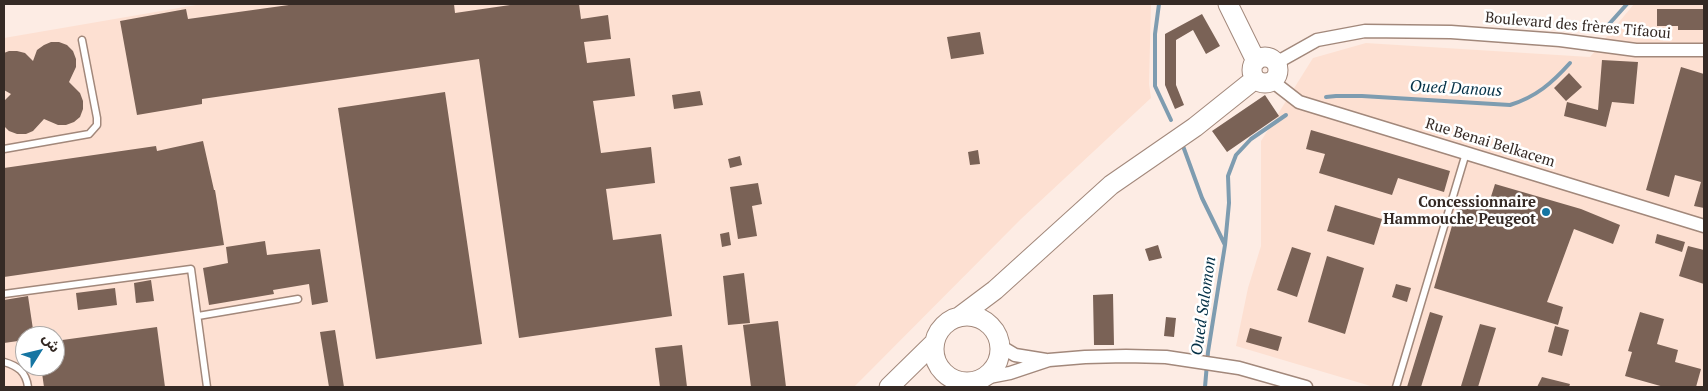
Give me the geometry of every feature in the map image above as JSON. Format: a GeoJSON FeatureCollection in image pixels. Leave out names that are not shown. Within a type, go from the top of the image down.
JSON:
{"type":"FeatureCollection","features":[{"type":"Feature","properties":{"kind":"street"},"geometry":{"type":"LineString","coordinates":[[1228,4],[1261,74]]}},
{"type":"Feature","properties":{"kind":"street","name":"Boulevard des frères Tifaoui"},"geometry":{"type":"LineString","coordinates":[[1276,63],[1317,40],[1365,30],[1451,32],[1560,40],[1636,50],[1704,50]]}},
{"type":"Feature","properties":{"kind":"street"},"geometry":{"type":"LineString","coordinates":[[889,387],[935,342],[943,326],[959,317],[995,290],[1111,185],[1195,127],[1261,74],[1277,75],[1276,63]]}},
{"type":"Feature","properties":{"kind":"street","name":"Rue Benai Belkacem"},"geometry":{"type":"LineString","coordinates":[[1261,74],[1299,102],[1704,226]]}},
{"type":"Feature","properties":{"kind":"street"},"geometry":{"type":"LineString","coordinates":[[990,325],[995,290]]}},
{"type":"Feature","properties":{"kind":"street"},"geometry":{"type":"LineString","coordinates":[[959,317],[970,316],[981,319],[990,325],[995,332],[1000,346],[1000,356],[997,364],[984,378]]}},
{"type":"Feature","properties":{"kind":"street"},"geometry":{"type":"LineString","coordinates":[[935,342],[936,359],[944,373],[954,379],[959,385],[1010,373],[1049,360],[1093,356],[1166,357],[1239,368],[1306,387]]}},
{"type":"Feature","properties":{"kind":"street"},"geometry":{"type":"LineString","coordinates":[[1000,346],[1015,355],[1049,360]]}},
{"type":"Feature","properties":{"kind":"lane"},"geometry":{"type":"LineString","coordinates":[[4,149],[89,134],[96,125],[97,118],[82,40]]}},
{"type":"Feature","properties":{"kind":"lane"},"geometry":{"type":"LineString","coordinates":[[1396,387],[1466,153]]}},
{"type":"Feature","properties":{"kind":"lane"},"geometry":{"type":"LineString","coordinates":[[4,294],[191,269],[208,387]]}},
{"type":"Feature","properties":{"kind":"lane"},"geometry":{"type":"LineString","coordinates":[[198,316],[298,299]]}},
{"type":"Feature","properties":{"kind":"lane"},"geometry":{"type":"LineString","coordinates":[[4,362],[17,366],[27,378],[28,387]]}},
{"type":"Feature","properties":{"kind":"shaded area"},"geometry":{"type":"Polygon","coordinates":[[[202,4],[1151,4],[1149,84],[1151,98],[1021,219],[854,387],[4,387],[4,38],[202,4]]]}},
{"type":"Feature","properties":{"kind":"shaded area"},"geometry":{"type":"Polygon","coordinates":[[[1634,4],[1704,4],[1704,387],[1374,387],[1236,346],[1248,288],[1261,246],[1261,141],[1313,58],[1366,43],[1590,57],[1634,4]]]}},
{"type":"Feature","properties":{"kind":"building"},"geometry":{"type":"Polygon","coordinates":[[[296,4],[454,4],[455,13],[517,4],[579,4],[581,19],[608,15],[611,39],[584,42],[587,63],[630,58],[635,96],[593,101],[601,153],[651,147],[655,183],[606,189],[613,240],[661,234],[672,316],[519,338],[479,59],[202,99],[202,104],[137,115],[120,21],[186,9],[188,19],[296,4]]]}},
{"type":"Feature","properties":{"kind":"building"},"geometry":{"type":"Polygon","coordinates":[[[1657,9],[1704,9],[1704,30],[1678,30],[1678,26],[1657,26],[1657,9]]]}},
{"type":"Feature","properties":{"kind":"building"},"geometry":{"type":"Polygon","coordinates":[[[1202,14],[1220,46],[1206,54],[1193,30],[1176,40],[1176,85],[1184,105],[1175,109],[1165,85],[1165,34],[1202,14]]]}},
{"type":"Feature","properties":{"kind":"building"},"geometry":{"type":"Polygon","coordinates":[[[980,32],[984,54],[951,59],[947,37],[980,32]]]}},
{"type":"Feature","properties":{"kind":"building"},"geometry":{"type":"Polygon","coordinates":[[[51,42],[67,45],[73,51],[76,67],[69,82],[80,93],[83,101],[80,117],[66,125],[58,125],[44,119],[33,131],[26,134],[17,134],[9,131],[4,126],[4,101],[11,94],[4,90],[4,53],[17,51],[25,53],[33,61],[37,50],[51,42]]]}},
{"type":"Feature","properties":{"kind":"building"},"geometry":{"type":"Polygon","coordinates":[[[1602,60],[1638,62],[1634,104],[1612,102],[1606,127],[1564,116],[1567,102],[1598,110],[1602,60]]]}},
{"type":"Feature","properties":{"kind":"building"},"geometry":{"type":"Polygon","coordinates":[[[1681,67],[1704,74],[1704,208],[1694,206],[1701,182],[1675,175],[1669,197],[1646,190],[1681,67]]]}},
{"type":"Feature","properties":{"kind":"building"},"geometry":{"type":"Polygon","coordinates":[[[1569,73],[1582,87],[1566,101],[1554,88],[1569,73]]]}},
{"type":"Feature","properties":{"kind":"building"},"geometry":{"type":"Polygon","coordinates":[[[700,91],[703,105],[674,109],[672,95],[700,91]]]}},
{"type":"Feature","properties":{"kind":"building"},"geometry":{"type":"Polygon","coordinates":[[[445,92],[482,344],[376,359],[338,108],[445,92]]]}},
{"type":"Feature","properties":{"kind":"building"},"geometry":{"type":"Polygon","coordinates":[[[1265,95],[1279,116],[1227,152],[1212,131],[1265,95]]]}},
{"type":"Feature","properties":{"kind":"building"},"geometry":{"type":"Polygon","coordinates":[[[1311,130],[1450,171],[1444,192],[1398,178],[1392,195],[1319,173],[1325,154],[1306,149],[1311,130]]]}},
{"type":"Feature","properties":{"kind":"building"},"geometry":{"type":"Polygon","coordinates":[[[203,141],[215,190],[224,245],[4,277],[4,168],[156,146],[157,151],[203,141]]]}},
{"type":"Feature","properties":{"kind":"building"},"geometry":{"type":"Polygon","coordinates":[[[978,150],[980,164],[970,165],[968,152],[978,150]]]}},
{"type":"Feature","properties":{"kind":"building"},"geometry":{"type":"Polygon","coordinates":[[[740,156],[742,165],[730,168],[728,159],[740,156]]]}},
{"type":"Feature","properties":{"kind":"building"},"geometry":{"type":"Polygon","coordinates":[[[758,183],[762,204],[752,206],[757,236],[738,239],[730,187],[758,183]]]}},
{"type":"Feature","properties":{"kind":"building"},"geometry":{"type":"Polygon","coordinates":[[[1495,184],[1581,209],[1620,225],[1613,244],[1574,229],[1547,302],[1563,307],[1558,325],[1434,288],[1460,198],[1488,206],[1495,184]]]}},
{"type":"Feature","properties":{"kind":"building"},"geometry":{"type":"Polygon","coordinates":[[[1335,205],[1382,219],[1374,245],[1327,231],[1335,205]]]}},
{"type":"Feature","properties":{"kind":"building"},"geometry":{"type":"Polygon","coordinates":[[[729,232],[731,245],[722,247],[720,234],[729,232]]]}},
{"type":"Feature","properties":{"kind":"building"},"geometry":{"type":"Polygon","coordinates":[[[1657,234],[1685,242],[1682,252],[1655,243],[1657,234]]]}},
{"type":"Feature","properties":{"kind":"building"},"geometry":{"type":"Polygon","coordinates":[[[265,241],[267,255],[320,249],[328,302],[312,305],[309,284],[273,290],[274,294],[209,305],[203,268],[228,263],[226,247],[265,241]]]}},
{"type":"Feature","properties":{"kind":"building"},"geometry":{"type":"Polygon","coordinates":[[[1158,245],[1162,258],[1149,261],[1145,249],[1158,245]]]}},
{"type":"Feature","properties":{"kind":"building"},"geometry":{"type":"Polygon","coordinates":[[[1688,246],[1704,250],[1704,284],[1679,276],[1688,246]]]}},
{"type":"Feature","properties":{"kind":"building"},"geometry":{"type":"Polygon","coordinates":[[[1292,247],[1311,253],[1297,297],[1277,290],[1292,247]]]}},
{"type":"Feature","properties":{"kind":"building"},"geometry":{"type":"Polygon","coordinates":[[[1327,256],[1364,268],[1345,334],[1308,322],[1327,256]]]}},
{"type":"Feature","properties":{"kind":"building"},"geometry":{"type":"Polygon","coordinates":[[[744,273],[750,323],[728,325],[723,276],[744,273]]]}},
{"type":"Feature","properties":{"kind":"building"},"geometry":{"type":"Polygon","coordinates":[[[151,280],[154,301],[136,303],[134,283],[151,280]]]}},
{"type":"Feature","properties":{"kind":"building"},"geometry":{"type":"Polygon","coordinates":[[[1396,284],[1411,288],[1407,302],[1392,297],[1396,284]]]}},
{"type":"Feature","properties":{"kind":"building"},"geometry":{"type":"Polygon","coordinates":[[[115,288],[117,305],[78,310],[76,293],[115,288]]]}},
{"type":"Feature","properties":{"kind":"building"},"geometry":{"type":"Polygon","coordinates":[[[1113,294],[1114,345],[1094,345],[1093,295],[1113,294]]]}},
{"type":"Feature","properties":{"kind":"building"},"geometry":{"type":"Polygon","coordinates":[[[28,296],[32,326],[15,326],[15,341],[4,343],[4,300],[28,296]]]}},
{"type":"Feature","properties":{"kind":"building"},"geometry":{"type":"Polygon","coordinates":[[[1430,312],[1443,316],[1421,387],[1407,387],[1430,312]]]}},
{"type":"Feature","properties":{"kind":"building"},"geometry":{"type":"Polygon","coordinates":[[[1640,312],[1664,319],[1657,344],[1678,350],[1675,362],[1701,369],[1696,387],[1664,387],[1625,376],[1632,352],[1628,351],[1640,312]]]}},
{"type":"Feature","properties":{"kind":"building"},"geometry":{"type":"Polygon","coordinates":[[[1166,317],[1176,318],[1174,337],[1164,336],[1166,317]]]}},
{"type":"Feature","properties":{"kind":"building"},"geometry":{"type":"Polygon","coordinates":[[[778,321],[786,387],[751,387],[743,325],[778,321]]]}},
{"type":"Feature","properties":{"kind":"building"},"geometry":{"type":"Polygon","coordinates":[[[1480,324],[1496,328],[1478,387],[1461,386],[1480,324]]]}},
{"type":"Feature","properties":{"kind":"building"},"geometry":{"type":"Polygon","coordinates":[[[1555,326],[1569,330],[1562,356],[1548,352],[1555,326]]]}},
{"type":"Feature","properties":{"kind":"building"},"geometry":{"type":"Polygon","coordinates":[[[157,327],[165,387],[44,387],[42,376],[65,376],[65,340],[157,327]]]}},
{"type":"Feature","properties":{"kind":"building"},"geometry":{"type":"Polygon","coordinates":[[[1250,328],[1282,337],[1278,351],[1246,342],[1250,328]]]}},
{"type":"Feature","properties":{"kind":"building"},"geometry":{"type":"Polygon","coordinates":[[[335,330],[344,387],[329,387],[320,332],[335,330]]]}},
{"type":"Feature","properties":{"kind":"building"},"geometry":{"type":"Polygon","coordinates":[[[682,345],[687,387],[660,387],[655,348],[682,345]]]}},
{"type":"Feature","properties":{"kind":"building"},"geometry":{"type":"Polygon","coordinates":[[[1542,377],[1570,384],[1569,387],[1537,387],[1542,377]]]}},
{"type":"Feature","properties":{"kind":"waterway","name":"Oued Salomon"},"geometry":{"type":"LineString","coordinates":[[1159,4],[1155,34],[1155,86],[1171,120]]}},
{"type":"Feature","properties":{"kind":"waterway","name":"Oued Danous"},"geometry":{"type":"LineString","coordinates":[[1602,32],[1627,4]]}},
{"type":"Feature","properties":{"kind":"waterway","name":"Oued Danous"},"geometry":{"type":"LineString","coordinates":[[1326,97],[1362,96],[1510,105],[1528,98],[1543,88],[1570,63]]}},
{"type":"Feature","properties":{"kind":"waterway","name":"Oued Danous"},"geometry":{"type":"LineString","coordinates":[[1225,245],[1229,203],[1228,176],[1236,155],[1251,139],[1286,115]]}},
{"type":"Feature","properties":{"kind":"waterway","name":"Oued Salomon"},"geometry":{"type":"LineString","coordinates":[[1183,146],[1202,198],[1225,245],[1208,352],[1205,387]]}},
{"type":"Feature","properties":{"kind":"place","name":"Concessionnaire Hammouche Peugeot"},"geometry":{"type":"Point","coordinates":[1546,212]}}]}
